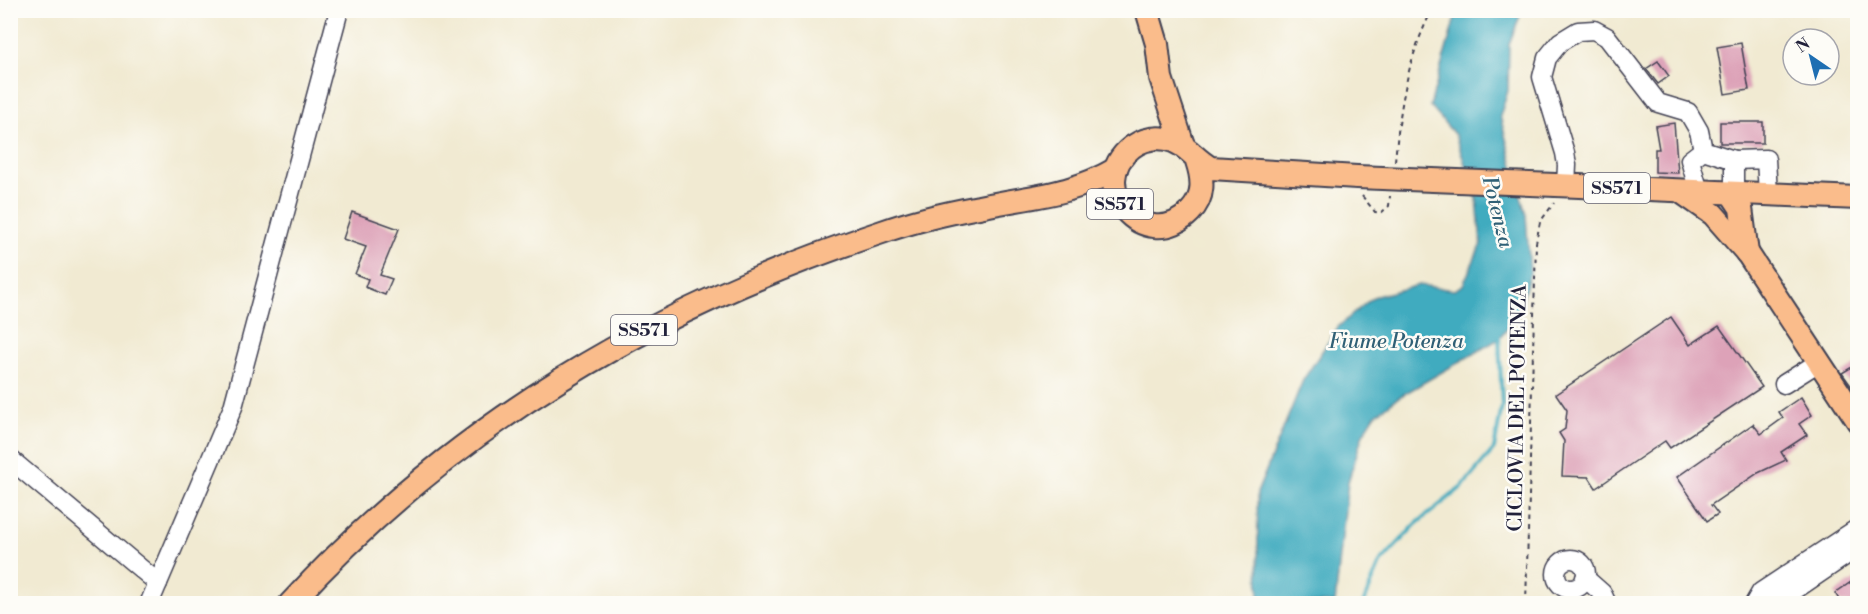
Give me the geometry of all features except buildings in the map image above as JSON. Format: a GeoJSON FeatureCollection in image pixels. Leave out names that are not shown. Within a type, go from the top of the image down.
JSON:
{"type":"FeatureCollection","features":[{"type":"Feature","properties":{"kind":"main road"},"geometry":{"type":"LineString","coordinates":[[1147,10],[1157,44],[1161,78],[1156,117],[1148,140]]}},
{"type":"Feature","properties":{"kind":"main road"},"geometry":{"type":"LineString","coordinates":[[1161,78],[1190,153],[1202,174],[1200,196]]}},
{"type":"Feature","properties":{"kind":"main road","name":"SS571"},"geometry":{"type":"LineString","coordinates":[[1121,207],[1114,186],[1116,169],[1127,151],[1148,140],[1166,139],[1211,168],[1248,172],[1857,198]]}},
{"type":"Feature","properties":{"kind":"main road","name":"SS571"},"geometry":{"type":"LineString","coordinates":[[290,603],[358,533],[442,462],[544,390],[618,344],[689,307],[818,253],[891,229],[968,209],[1069,191],[1095,181],[1116,169]]}},
{"type":"Feature","properties":{"kind":"main road","name":"SS571"},"geometry":{"type":"LineString","coordinates":[[1069,191],[1098,196],[1121,207],[1140,223],[1163,226],[1184,218],[1194,208],[1200,196],[1214,185],[1248,172]]}},
{"type":"Feature","properties":{"kind":"main road"},"geometry":{"type":"LineString","coordinates":[[1689,191],[1704,206],[1735,228],[1748,254],[1857,421]]}},
{"type":"Feature","properties":{"kind":"main road"},"geometry":{"type":"LineString","coordinates":[[1732,193],[1741,208],[1735,228]]}},
{"type":"Feature","properties":{"kind":"main road"},"geometry":{"type":"LineString","coordinates":[[1735,228],[1774,195]]}},
{"type":"Feature","properties":{"kind":"street"},"geometry":{"type":"LineString","coordinates":[[149,603],[233,407],[339,10]]}},
{"type":"Feature","properties":{"kind":"street"},"geometry":{"type":"LineString","coordinates":[[1561,185],[1567,165],[1565,153],[1542,77],[1547,58],[1560,42],[1578,31],[1594,30],[1607,37],[1658,103],[1688,112],[1699,132],[1703,150]]}},
{"type":"Feature","properties":{"kind":"street"},"geometry":{"type":"LineString","coordinates":[[1703,150],[1734,160],[1766,159],[1774,195]]}},
{"type":"Feature","properties":{"kind":"street"},"geometry":{"type":"LineString","coordinates":[[1689,191],[1690,160],[1703,150]]}},
{"type":"Feature","properties":{"kind":"street"},"geometry":{"type":"LineString","coordinates":[[1732,193],[1734,160]]}},
{"type":"Feature","properties":{"kind":"street"},"geometry":{"type":"LineString","coordinates":[[1784,384],[1819,362]]}},
{"type":"Feature","properties":{"kind":"street"},"geometry":{"type":"LineString","coordinates":[[10,459],[158,583]]}},
{"type":"Feature","properties":{"kind":"street"},"geometry":{"type":"LineString","coordinates":[[1754,603],[1761,592],[1857,528]]}},
{"type":"Feature","properties":{"kind":"street"},"geometry":{"type":"LineString","coordinates":[[1774,603],[1857,547]]}},
{"type":"Feature","properties":{"kind":"street"},"geometry":{"type":"LineString","coordinates":[[1585,578],[1602,593],[1607,603]]}},
{"type":"Feature","properties":{"kind":"path"},"geometry":{"type":"LineString","coordinates":[[1394,171],[1398,115],[1403,92],[1420,35],[1432,10]]}},
{"type":"Feature","properties":{"kind":"path"},"geometry":{"type":"LineString","coordinates":[[1357,177],[1363,198],[1375,212],[1386,211],[1390,189]]}},
{"type":"Feature","properties":{"kind":"path","name":"CICLOVIA DEL POTENZA"},"geometry":{"type":"LineString","coordinates":[[1526,603],[1536,243],[1540,222],[1561,185]]}},
{"type":"Feature","properties":{"kind":"water","name":"Fiume Potenza"},"geometry":{"type":"Polygon","coordinates":[[[1457,11],[1522,11],[1509,44],[1508,91],[1500,116],[1526,215],[1530,273],[1518,315],[1499,339],[1399,397],[1375,415],[1363,434],[1348,482],[1335,603],[1259,603],[1257,493],[1303,380],[1338,327],[1373,297],[1419,285],[1454,290],[1463,285],[1481,244],[1477,199],[1455,135],[1430,106],[1457,11]]]}},
{"type":"Feature","properties":{"kind":"waterway"},"geometry":{"type":"LineString","coordinates":[[1363,604],[1380,563],[1416,524],[1462,487],[1494,449],[1502,406],[1499,336]]}},
{"type":"Feature","properties":{"kind":"water label","name":"Potenza"},"geometry":{"type":"Point","coordinates":[1497,212]}}]}
